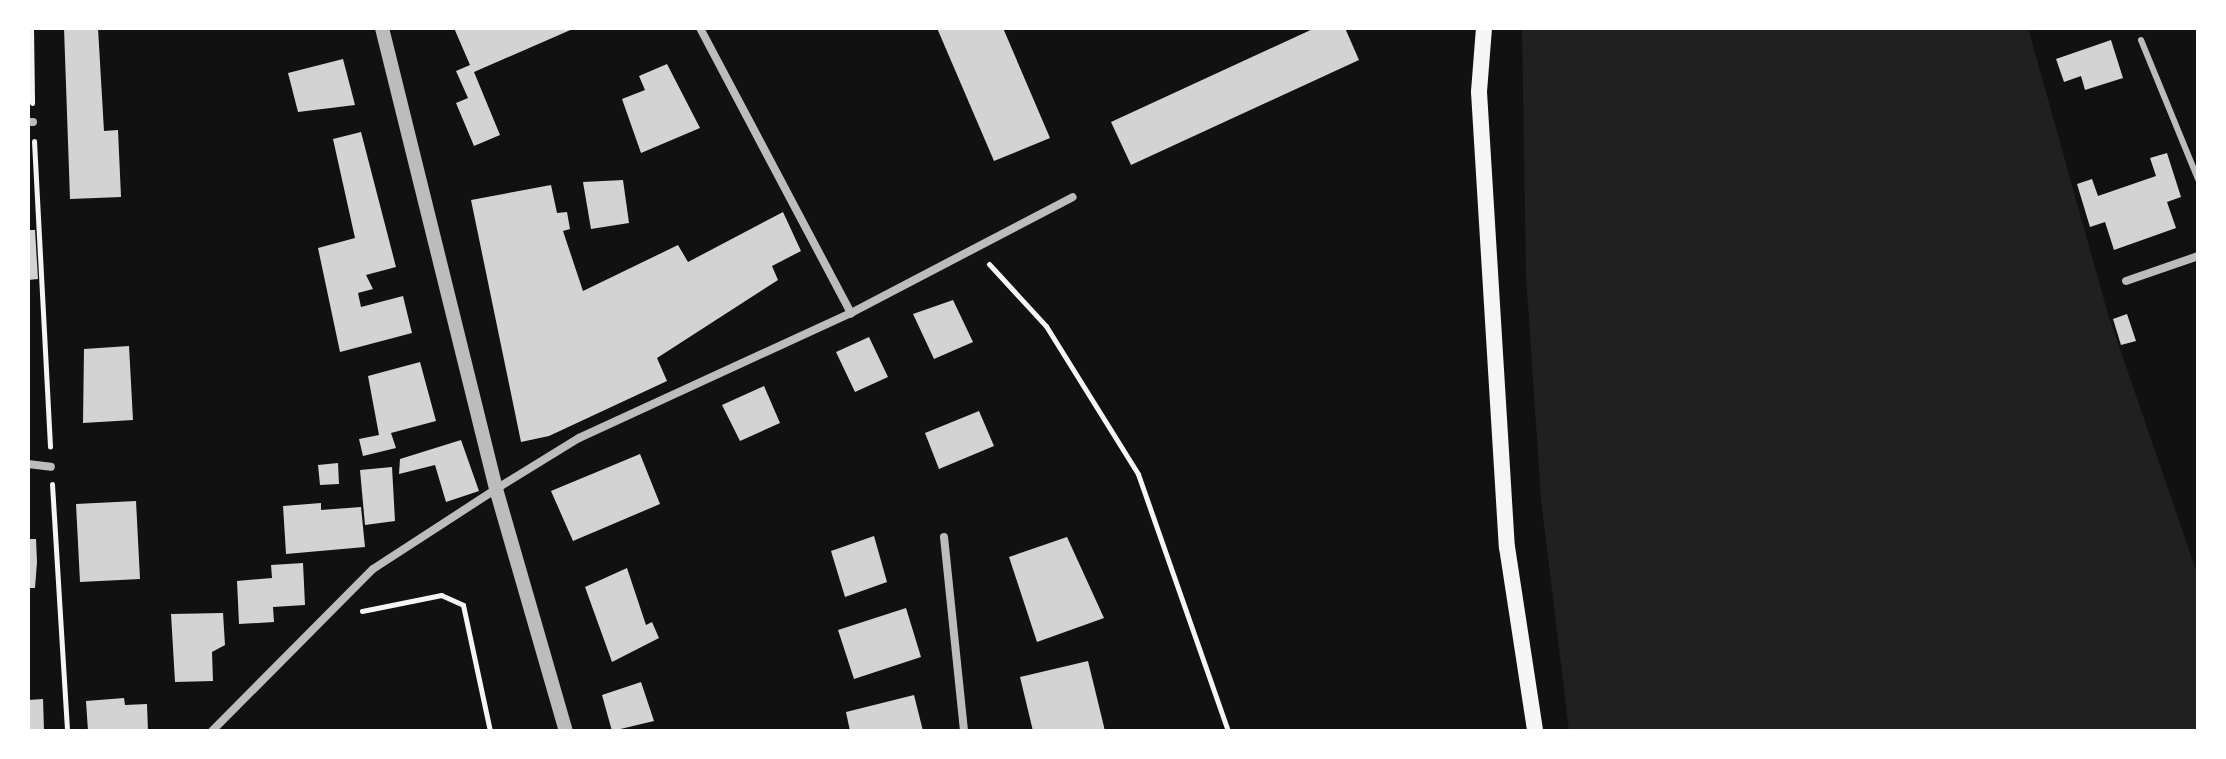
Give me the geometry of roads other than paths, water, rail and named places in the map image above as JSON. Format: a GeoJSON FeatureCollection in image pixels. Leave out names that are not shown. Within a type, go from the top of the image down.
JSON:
{"type":"FeatureCollection","features":[{"type":"Feature","properties":{"kind":"main road"},"geometry":{"type":"LineString","coordinates":[[1484,28],[1479,92],[1507,547],[1535,731]]}},
{"type":"Feature","properties":{"kind":"street"},"geometry":{"type":"LineString","coordinates":[[382,28],[496,489],[566,731]]}},
{"type":"Feature","properties":{"kind":"street"},"geometry":{"type":"LineString","coordinates":[[700,28],[851,313]]}},
{"type":"Feature","properties":{"kind":"street"},"geometry":{"type":"LineString","coordinates":[[212,731],[373,569],[496,489],[579,438],[851,313],[977,251],[1073,197]]}},
{"type":"Feature","properties":{"kind":"street"},"geometry":{"type":"LineString","coordinates":[[2126,281],[2198,256]]}},
{"type":"Feature","properties":{"kind":"street"},"geometry":{"type":"LineString","coordinates":[[28,464],[51,467]]}},
{"type":"Feature","properties":{"kind":"street"},"geometry":{"type":"LineString","coordinates":[[944,537],[964,731]]}},
{"type":"Feature","properties":{"kind":"lane"},"geometry":{"type":"LineString","coordinates":[[2141,40],[2198,179]]}}]}
